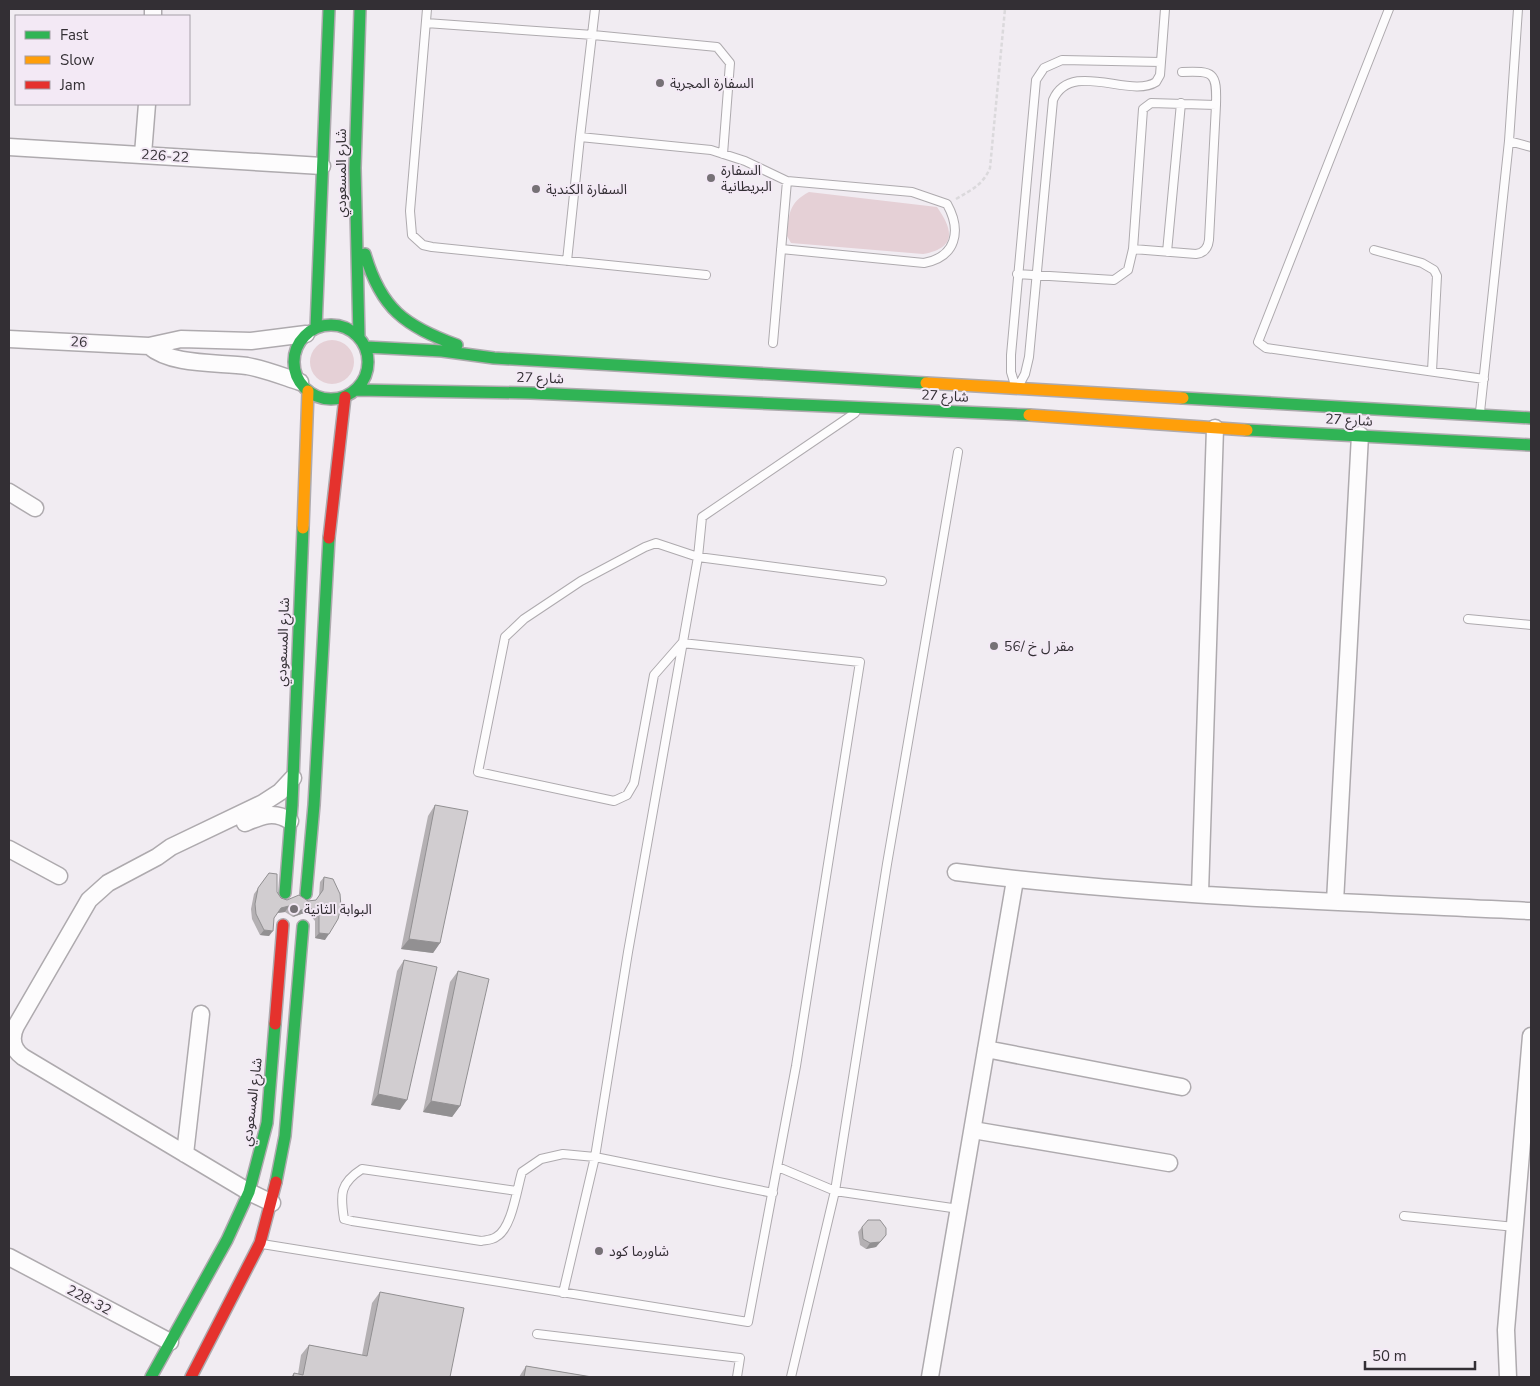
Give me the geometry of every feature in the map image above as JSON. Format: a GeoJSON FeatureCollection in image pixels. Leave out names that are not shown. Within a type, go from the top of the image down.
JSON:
{"type":"FeatureCollection","features":[{"type":"Feature","properties":{"kind":"main road","name":"شارع المسعودي"},"geometry":{"type":"LineString","coordinates":[[311,331],[322,166],[329,9]]}},
{"type":"Feature","properties":{"kind":"main road","name":"شارع المسعودي"},"geometry":{"type":"LineString","coordinates":[[360,9],[356,90],[356,212],[362,342]]}},
{"type":"Feature","properties":{"kind":"main road"},"geometry":{"type":"LineString","coordinates":[[356,212],[372,282],[382,299],[412,327],[494,358]]}},
{"type":"Feature","properties":{"kind":"main road"},"geometry":{"type":"LineString","coordinates":[[328,325],[339,325],[350,330],[362,342],[368,370],[356,390],[345,397],[332,399],[319,397],[304,386],[295,370],[294,357],[298,345],[311,331],[328,325]]}},
{"type":"Feature","properties":{"kind":"main road","name":"شارع 27"},"geometry":{"type":"LineString","coordinates":[[362,342],[494,358],[1016,401],[1141,408],[1531,418]]}},
{"type":"Feature","properties":{"kind":"main road","name":"شارع المسعودي"},"geometry":{"type":"LineString","coordinates":[[285,893],[293,778],[304,386]]}},
{"type":"Feature","properties":{"kind":"main road","name":"شارع 27"},"geometry":{"type":"LineString","coordinates":[[356,390],[531,392],[862,407],[1016,401],[1141,408],[1215,428],[1531,445]]}},
{"type":"Feature","properties":{"kind":"main road"},"geometry":{"type":"LineString","coordinates":[[306,894],[314,805],[330,514],[345,397]]}},
{"type":"Feature","properties":{"kind":"main road","name":"شارع المسعودي"},"geometry":{"type":"LineString","coordinates":[[151,1377],[227,1240],[249,1192],[263,1146],[270,1099],[283,925]]}},
{"type":"Feature","properties":{"kind":"main road"},"geometry":{"type":"LineString","coordinates":[[191,1377],[260,1243],[272,1203],[285,1136],[304,926]]}},
{"type":"Feature","properties":{"kind":"street"},"geometry":{"type":"LineString","coordinates":[[143,154],[147,105]]}},
{"type":"Feature","properties":{"kind":"street","name":"226-22"},"geometry":{"type":"LineString","coordinates":[[9,148],[143,154],[322,166]]}},
{"type":"Feature","properties":{"kind":"street"},"geometry":{"type":"LineString","coordinates":[[149,346],[181,339],[251,341],[311,331]]}},
{"type":"Feature","properties":{"kind":"street","name":"26"},"geometry":{"type":"LineString","coordinates":[[9,338],[149,346]]}},
{"type":"Feature","properties":{"kind":"street"},"geometry":{"type":"LineString","coordinates":[[149,346],[162,356],[174,359],[248,366],[304,386]]}},
{"type":"Feature","properties":{"kind":"street"},"geometry":{"type":"LineString","coordinates":[[1200,893],[1215,428]]}},
{"type":"Feature","properties":{"kind":"street"},"geometry":{"type":"LineString","coordinates":[[1335,902],[1360,435]]}},
{"type":"Feature","properties":{"kind":"street"},"geometry":{"type":"LineString","coordinates":[[9,492],[35,508]]}},
{"type":"Feature","properties":{"kind":"street"},"geometry":{"type":"LineString","coordinates":[[272,1203],[249,1192],[23,1057],[11,1045],[13,1032],[89,900],[108,883],[157,857],[171,847],[272,798],[293,778]]}},
{"type":"Feature","properties":{"kind":"street"},"geometry":{"type":"LineString","coordinates":[[157,857],[173,856],[261,816],[280,816],[290,821]]}},
{"type":"Feature","properties":{"kind":"street"},"geometry":{"type":"LineString","coordinates":[[9,849],[58,876]]}},
{"type":"Feature","properties":{"kind":"street"},"geometry":{"type":"LineString","coordinates":[[956,872],[1015,880],[1200,893],[1335,902],[1531,911]]}},
{"type":"Feature","properties":{"kind":"street"},"geometry":{"type":"LineString","coordinates":[[930,1377],[1015,880]]}},
{"type":"Feature","properties":{"kind":"street"},"geometry":{"type":"LineString","coordinates":[[185,1154],[201,1014]]}},
{"type":"Feature","properties":{"kind":"street"},"geometry":{"type":"LineString","coordinates":[[1508,1377],[1506,1330],[1531,1036]]}},
{"type":"Feature","properties":{"kind":"street"},"geometry":{"type":"LineString","coordinates":[[986,1049],[1182,1087]]}},
{"type":"Feature","properties":{"kind":"street"},"geometry":{"type":"LineString","coordinates":[[973,1130],[1168,1164]]}},
{"type":"Feature","properties":{"kind":"street","name":"228-32"},"geometry":{"type":"LineString","coordinates":[[9,1257],[170,1342]]}},
{"type":"Feature","properties":{"kind":"lane"},"geometry":{"type":"LineString","coordinates":[[428,9],[410,211],[412,235],[423,245],[432,247],[706,274]]}},
{"type":"Feature","properties":{"kind":"lane"},"geometry":{"type":"LineString","coordinates":[[567,260],[595,9]]}},
{"type":"Feature","properties":{"kind":"lane"},"geometry":{"type":"LineString","coordinates":[[1016,401],[1028,365],[1052,107],[1056,93],[1067,83],[1075,81],[1152,84],[1158,79],[1161,62],[1165,9]]}},
{"type":"Feature","properties":{"kind":"lane"},"geometry":{"type":"LineString","coordinates":[[1389,9],[1258,342],[1266,348],[1484,379]]}},
{"type":"Feature","properties":{"kind":"lane"},"geometry":{"type":"LineString","coordinates":[[1480,416],[1509,141],[1518,9]]}},
{"type":"Feature","properties":{"kind":"lane"},"geometry":{"type":"LineString","coordinates":[[426,23],[593,35],[706,45],[716,48],[726,56],[730,68],[723,154]]}},
{"type":"Feature","properties":{"kind":"lane"},"geometry":{"type":"LineString","coordinates":[[1016,401],[1010,364],[1034,86],[1039,74],[1049,64],[1062,60],[1161,62]]}},
{"type":"Feature","properties":{"kind":"lane"},"geometry":{"type":"LineString","coordinates":[[1133,249],[1199,254],[1209,244],[1217,84],[1212,74],[1205,71],[1182,72]]}},
{"type":"Feature","properties":{"kind":"lane"},"geometry":{"type":"LineString","coordinates":[[1017,274],[1114,280],[1128,270],[1133,249],[1142,112],[1145,106],[1151,103],[1216,105]]}},
{"type":"Feature","properties":{"kind":"lane"},"geometry":{"type":"LineString","coordinates":[[1167,252],[1181,103]]}},
{"type":"Feature","properties":{"kind":"lane"},"geometry":{"type":"LineString","coordinates":[[580,137],[711,150],[745,161],[787,182],[912,192],[947,204],[954,216],[954,235],[947,253],[939,260],[924,263],[781,249]]}},
{"type":"Feature","properties":{"kind":"lane"},"geometry":{"type":"LineString","coordinates":[[1509,141],[1531,147]]}},
{"type":"Feature","properties":{"kind":"lane"},"geometry":{"type":"LineString","coordinates":[[773,343],[787,182]]}},
{"type":"Feature","properties":{"kind":"lane"},"geometry":{"type":"LineString","coordinates":[[1374,250],[1422,263],[1434,270],[1437,276],[1432,371]]}},
{"type":"Feature","properties":{"kind":"lane"},"geometry":{"type":"LineString","coordinates":[[563,1293],[594,1157],[698,557],[702,517],[862,407]]}},
{"type":"Feature","properties":{"kind":"lane"},"geometry":{"type":"LineString","coordinates":[[790,1377],[835,1191],[888,854],[958,452]]}},
{"type":"Feature","properties":{"kind":"lane"},"geometry":{"type":"LineString","coordinates":[[682,643],[654,675],[634,783],[627,795],[614,801],[478,772],[505,637],[524,618],[602,569],[656,543],[698,557],[882,581]]}},
{"type":"Feature","properties":{"kind":"lane"},"geometry":{"type":"LineString","coordinates":[[1468,620],[1531,625]]}},
{"type":"Feature","properties":{"kind":"lane"},"geometry":{"type":"LineString","coordinates":[[260,1243],[748,1322],[778,1167],[860,662],[682,643]]}},
{"type":"Feature","properties":{"kind":"lane"},"geometry":{"type":"LineString","coordinates":[[517,1191],[362,1169],[348,1178],[340,1197],[344,1219],[352,1222],[481,1241],[497,1237],[507,1226],[517,1191],[522,1172],[541,1160],[563,1154],[594,1157],[773,1194]]}},
{"type":"Feature","properties":{"kind":"lane"},"geometry":{"type":"LineString","coordinates":[[778,1167],[835,1191],[959,1209]]}},
{"type":"Feature","properties":{"kind":"lane"},"geometry":{"type":"LineString","coordinates":[[1404,1216],[1515,1227]]}},
{"type":"Feature","properties":{"kind":"lane"},"geometry":{"type":"LineString","coordinates":[[537,1334],[740,1358],[737,1377]]}},
{"type":"Feature","properties":{"kind":"path"},"geometry":{"type":"LineString","coordinates":[[947,204],[978,187],[986,179],[990,168],[1005,9]]}},
{"type":"Feature","properties":{"kind":"shaded area"},"geometry":{"type":"Polygon","coordinates":[[[809,192],[937,207],[947,224],[949,237],[942,248],[923,254],[791,243],[787,236],[791,210],[793,205],[802,196],[809,192]]]}},
{"type":"Feature","properties":{"kind":"shaded area"},"geometry":{"type":"Polygon","coordinates":[[[336,340],[348,346],[353,353],[353,371],[348,378],[341,383],[328,384],[320,381],[313,374],[310,358],[313,350],[320,343],[336,340]]]}},
{"type":"Feature","properties":{"kind":"building"},"geometry":{"type":"Polygon","coordinates":[[[435,805],[468,811],[440,943],[409,939],[435,805]]]}},
{"type":"Feature","properties":{"kind":"building"},"geometry":{"type":"Polygon","coordinates":[[[269,873],[277,874],[277,892],[281,898],[287,900],[299,895],[308,901],[316,900],[323,890],[324,877],[333,879],[340,894],[341,907],[338,919],[329,934],[319,933],[319,915],[315,910],[308,907],[297,912],[289,906],[281,908],[274,918],[273,931],[264,930],[256,914],[255,904],[258,888],[269,873]]]}},
{"type":"Feature","properties":{"kind":"building"},"geometry":{"type":"Polygon","coordinates":[[[404,960],[437,967],[407,1100],[378,1094],[404,960]]]}},
{"type":"Feature","properties":{"kind":"building"},"geometry":{"type":"Polygon","coordinates":[[[458,971],[489,979],[460,1106],[431,1101],[458,971]]]}},
{"type":"Feature","properties":{"kind":"building"},"geometry":{"type":"Polygon","coordinates":[[[868,1220],[880,1220],[886,1228],[886,1235],[880,1242],[870,1243],[863,1239],[862,1227],[868,1220]]]}},
{"type":"Feature","properties":{"kind":"building"},"geometry":{"type":"Polygon","coordinates":[[[380,1292],[464,1308],[450,1377],[293,1377],[294,1373],[303,1375],[309,1345],[367,1356],[380,1292]]]}},
{"type":"Feature","properties":{"kind":"building"},"geometry":{"type":"Polygon","coordinates":[[[526,1366],[592,1377],[524,1377],[526,1366]]]}},
{"type":"Feature","properties":{"kind":"traffic: fast"},"geometry":{"type":"LineString","coordinates":[[316,328],[329,9]]}},
{"type":"Feature","properties":{"kind":"traffic: fast"},"geometry":{"type":"LineString","coordinates":[[359,337],[355,168],[360,9]]}},
{"type":"Feature","properties":{"kind":"traffic: fast"},"geometry":{"type":"LineString","coordinates":[[365,254],[379,289],[387,302],[398,313],[423,330],[457,345]]}},
{"type":"Feature","properties":{"kind":"traffic: fast"},"geometry":{"type":"LineString","coordinates":[[331,325],[352,331],[362,341],[368,362],[362,383],[352,393],[331,399],[310,393],[300,383],[294,362],[300,341],[310,331],[331,325]]}},
{"type":"Feature","properties":{"kind":"traffic: fast"},"geometry":{"type":"LineString","coordinates":[[366,347],[442,351],[494,358],[926,383]]}},
{"type":"Feature","properties":{"kind":"traffic: fast"},"geometry":{"type":"LineString","coordinates":[[356,390],[531,393],[1029,415]]}},
{"type":"Feature","properties":{"kind":"traffic: fast"},"geometry":{"type":"LineString","coordinates":[[1183,398],[1531,418]]}},
{"type":"Feature","properties":{"kind":"traffic: fast"},"geometry":{"type":"LineString","coordinates":[[1247,430],[1531,445]]}},
{"type":"Feature","properties":{"kind":"traffic: fast"},"geometry":{"type":"LineString","coordinates":[[285,893],[292,805],[303,528]]}},
{"type":"Feature","properties":{"kind":"traffic: fast"},"geometry":{"type":"LineString","coordinates":[[306,894],[314,805],[329,538]]}},
{"type":"Feature","properties":{"kind":"traffic: fast"},"geometry":{"type":"LineString","coordinates":[[276,1182],[285,1136],[303,926]]}},
{"type":"Feature","properties":{"kind":"traffic: fast"},"geometry":{"type":"LineString","coordinates":[[151,1377],[227,1240],[249,1192],[267,1123],[275,1024]]}},
{"type":"Feature","properties":{"kind":"traffic: slow"},"geometry":{"type":"LineString","coordinates":[[926,383],[1183,398]]}},
{"type":"Feature","properties":{"kind":"traffic: slow"},"geometry":{"type":"LineString","coordinates":[[303,528],[308,391]]}},
{"type":"Feature","properties":{"kind":"traffic: slow"},"geometry":{"type":"LineString","coordinates":[[1029,415],[1247,430]]}},
{"type":"Feature","properties":{"kind":"traffic: jam"},"geometry":{"type":"LineString","coordinates":[[329,538],[345,397]]}},
{"type":"Feature","properties":{"kind":"traffic: jam"},"geometry":{"type":"LineString","coordinates":[[275,1024],[283,925]]}},
{"type":"Feature","properties":{"kind":"traffic: jam"},"geometry":{"type":"LineString","coordinates":[[191,1377],[260,1243],[276,1182]]}},
{"type":"Feature","properties":{"kind":"place","name":"السفارة المجرية"},"geometry":{"type":"Point","coordinates":[660,83]}},
{"type":"Feature","properties":{"kind":"place","name":"السفارة البريطانية"},"geometry":{"type":"Point","coordinates":[711,178]}},
{"type":"Feature","properties":{"kind":"place","name":"السفارة الكندية"},"geometry":{"type":"Point","coordinates":[536,189]}},
{"type":"Feature","properties":{"kind":"place","name":"مقر ل خ /56"},"geometry":{"type":"Point","coordinates":[994,646]}},
{"type":"Feature","properties":{"kind":"place","name":"البوابة الثانية"},"geometry":{"type":"Point","coordinates":[294,909]}},
{"type":"Feature","properties":{"kind":"place","name":"شاورما كود"},"geometry":{"type":"Point","coordinates":[599,1251]}}]}
